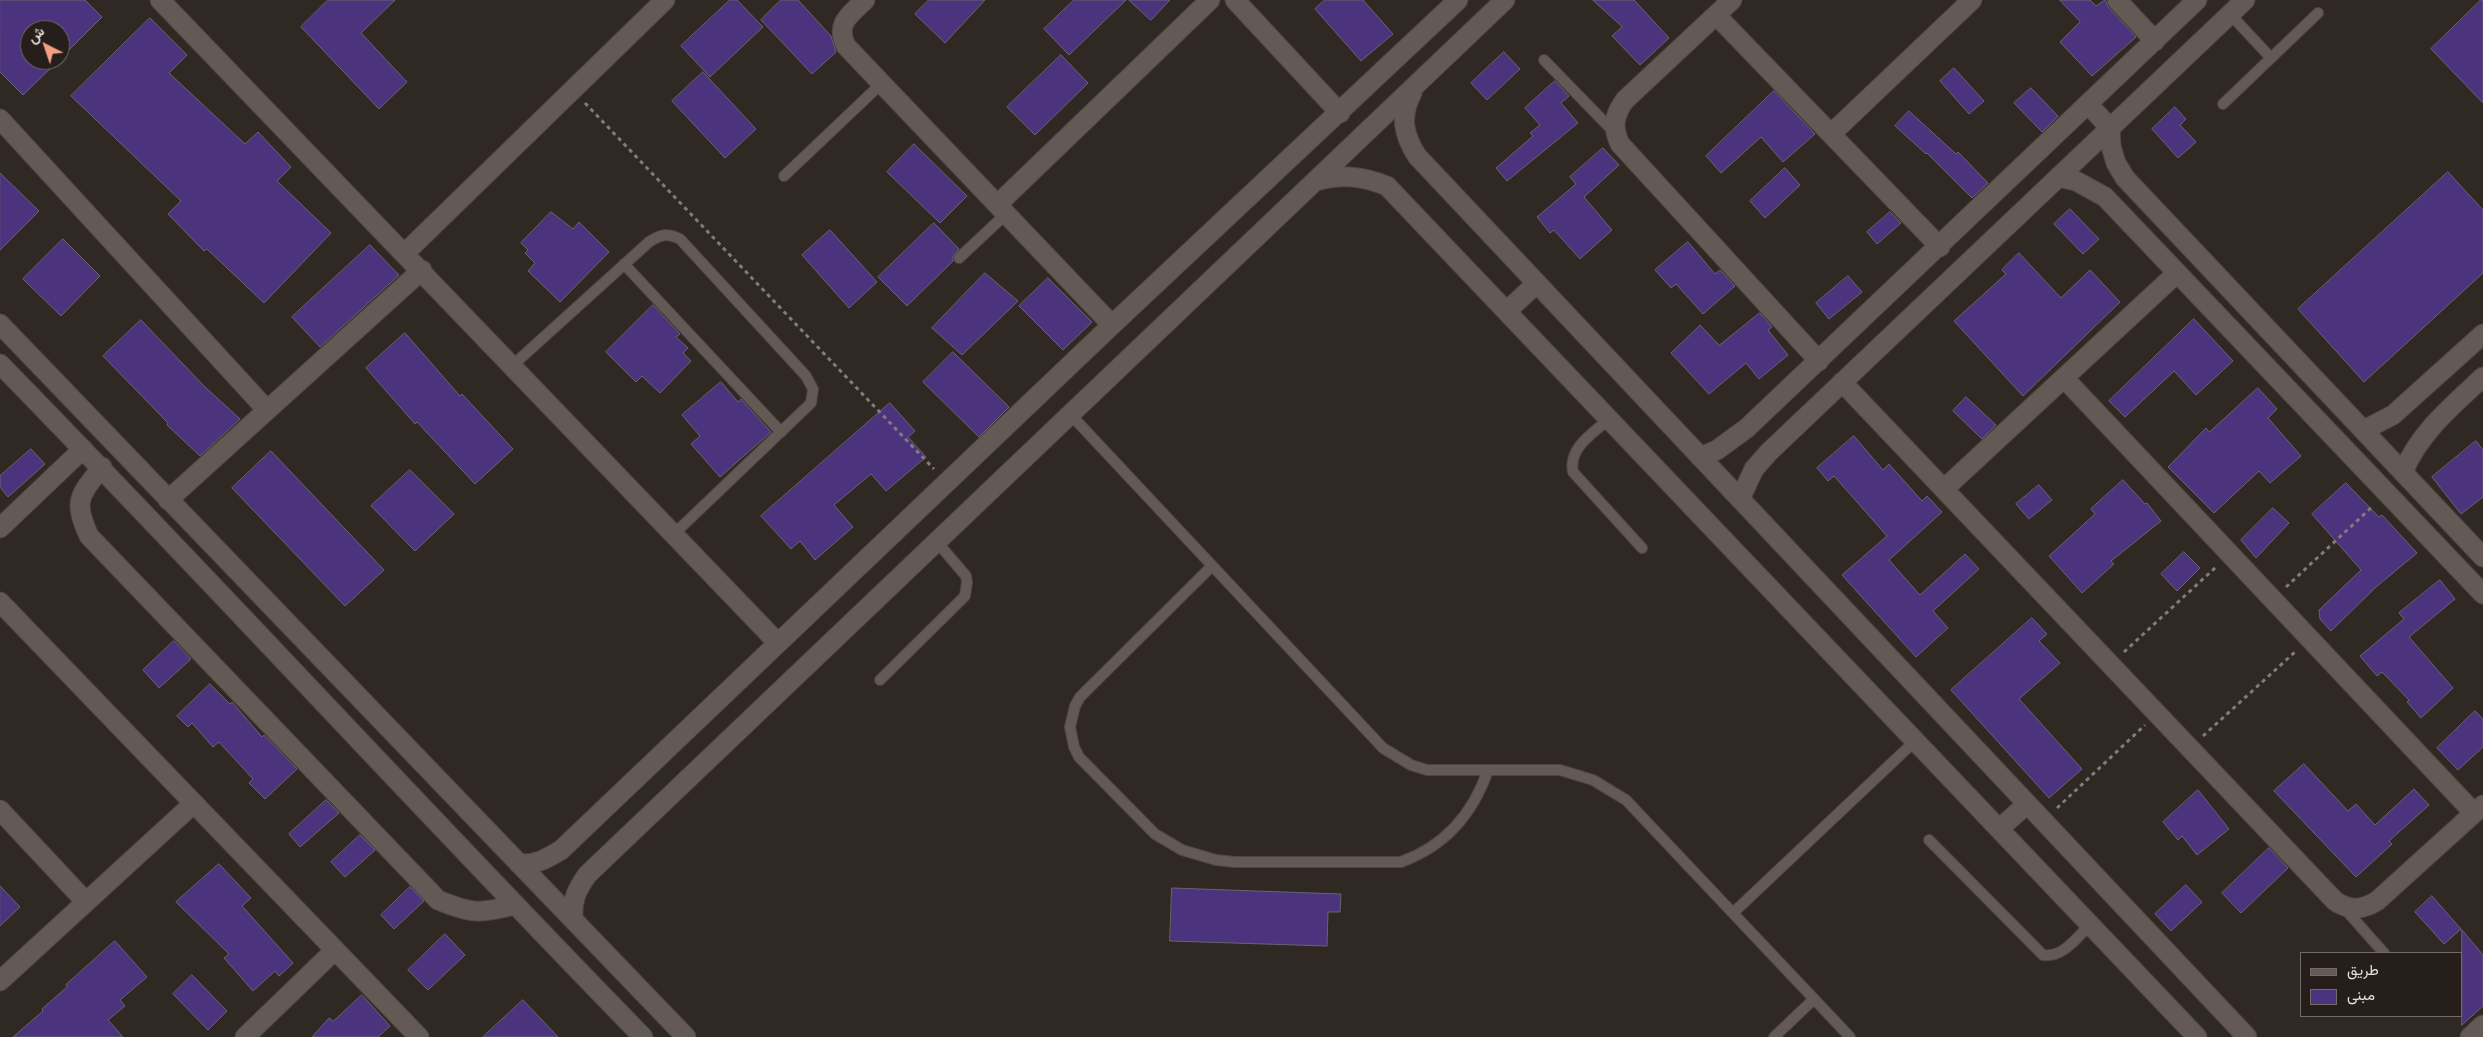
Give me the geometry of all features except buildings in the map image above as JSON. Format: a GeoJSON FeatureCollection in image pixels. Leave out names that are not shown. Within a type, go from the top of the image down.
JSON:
{"type":"FeatureCollection","features":[{"type":"Feature","properties":{"kind":"street"},"geometry":{"type":"LineString","coordinates":[[160,0],[422,270],[778,642]]}},
{"type":"Feature","properties":{"kind":"street"},"geometry":{"type":"LineString","coordinates":[[405,253],[664,0]]}},
{"type":"Feature","properties":{"kind":"street"},"geometry":{"type":"LineString","coordinates":[[865,0],[843,24],[841,35],[846,46],[1112,325]]}},
{"type":"Feature","properties":{"kind":"street"},"geometry":{"type":"LineString","coordinates":[[1002,209],[1210,0]]}},
{"type":"Feature","properties":{"kind":"street"},"geometry":{"type":"LineString","coordinates":[[1235,0],[1340,113]]}},
{"type":"Feature","properties":{"kind":"street"},"geometry":{"type":"LineString","coordinates":[[519,864],[532,864],[544,861],[561,850],[1112,325],[1340,113],[1458,0]]}},
{"type":"Feature","properties":{"kind":"street"},"geometry":{"type":"LineString","coordinates":[[574,919],[572,904],[576,892],[587,875],[1414,89],[1505,0]]}},
{"type":"Feature","properties":{"kind":"street"},"geometry":{"type":"LineString","coordinates":[[1732,0],[1625,100],[1616,115],[1615,133],[1620,144],[1819,361]]}},
{"type":"Feature","properties":{"kind":"street"},"geometry":{"type":"LineString","coordinates":[[1831,134],[1972,0]]}},
{"type":"Feature","properties":{"kind":"street"},"geometry":{"type":"LineString","coordinates":[[2117,0],[2155,40]]}},
{"type":"Feature","properties":{"kind":"street"},"geometry":{"type":"LineString","coordinates":[[1700,456],[1717,450],[1747,428],[1940,247],[2197,0]]}},
{"type":"Feature","properties":{"kind":"street"},"geometry":{"type":"LineString","coordinates":[[1740,499],[1754,470],[1769,452],[2245,0]]}},
{"type":"Feature","properties":{"kind":"street"},"geometry":{"type":"LineString","coordinates":[[1716,15],[1940,247]]}},
{"type":"Feature","properties":{"kind":"street"},"geometry":{"type":"LineString","coordinates":[[1414,89],[1406,105],[1404,123],[1407,141],[1417,156],[2247,1037]]}},
{"type":"Feature","properties":{"kind":"street"},"geometry":{"type":"LineString","coordinates":[[2088,104],[2110,128],[2111,146],[2116,163],[2125,178],[2483,557]]}},
{"type":"Feature","properties":{"kind":"street"},"geometry":{"type":"LineString","coordinates":[[0,119],[267,410]]}},
{"type":"Feature","properties":{"kind":"street"},"geometry":{"type":"LineString","coordinates":[[1316,181],[1334,176],[1352,176],[1370,179],[1388,186],[2197,1037]]}},
{"type":"Feature","properties":{"kind":"street"},"geometry":{"type":"LineString","coordinates":[[2058,177],[2076,181],[2105,197],[2483,594]]}},
{"type":"Feature","properties":{"kind":"street"},"geometry":{"type":"LineString","coordinates":[[2105,197],[2125,178]]}},
{"type":"Feature","properties":{"kind":"street"},"geometry":{"type":"LineString","coordinates":[[168,500],[422,270]]}},
{"type":"Feature","properties":{"kind":"street"},"geometry":{"type":"LineString","coordinates":[[1944,489],[2177,273]]}},
{"type":"Feature","properties":{"kind":"street"},"geometry":{"type":"LineString","coordinates":[[1507,311],[1537,284]]}},
{"type":"Feature","properties":{"kind":"street"},"geometry":{"type":"LineString","coordinates":[[0,324],[224,559],[686,1037]]}},
{"type":"Feature","properties":{"kind":"street"},"geometry":{"type":"LineString","coordinates":[[2364,430],[2393,415],[2483,334]]}},
{"type":"Feature","properties":{"kind":"street"},"geometry":{"type":"LineString","coordinates":[[0,364],[102,467],[514,905],[644,1037]]}},
{"type":"Feature","properties":{"kind":"street"},"geometry":{"type":"LineString","coordinates":[[2403,472],[2410,456],[2429,428],[2483,377]]}},
{"type":"Feature","properties":{"kind":"street"},"geometry":{"type":"LineString","coordinates":[[1842,382],[2334,901],[2343,907],[2361,909],[2377,901],[2479,809],[2309,638],[2064,378]]}},
{"type":"Feature","properties":{"kind":"street"},"geometry":{"type":"LineString","coordinates":[[1747,428],[1769,452]]}},
{"type":"Feature","properties":{"kind":"street"},"geometry":{"type":"LineString","coordinates":[[0,528],[83,449]]}},
{"type":"Feature","properties":{"kind":"street"},"geometry":{"type":"LineString","coordinates":[[102,467],[81,493],[80,516],[89,536],[438,900],[460,909],[484,913],[514,905]]}},
{"type":"Feature","properties":{"kind":"street"},"geometry":{"type":"LineString","coordinates":[[204,577],[224,559]]}},
{"type":"Feature","properties":{"kind":"street"},"geometry":{"type":"LineString","coordinates":[[0,602],[334,951],[419,1037]]}},
{"type":"Feature","properties":{"kind":"street"},"geometry":{"type":"LineString","coordinates":[[0,981],[193,804]]}},
{"type":"Feature","properties":{"kind":"street"},"geometry":{"type":"LineString","coordinates":[[1999,829],[2027,804]]}},
{"type":"Feature","properties":{"kind":"street"},"geometry":{"type":"LineString","coordinates":[[0,810],[86,902]]}},
{"type":"Feature","properties":{"kind":"street"},"geometry":{"type":"LineString","coordinates":[[245,1037],[334,951]]}},
{"type":"Feature","properties":{"kind":"street"},"geometry":{"type":"LineString","coordinates":[[2470,1037],[2483,1025]]}},
{"type":"Feature","properties":{"kind":"lane"},"geometry":{"type":"LineString","coordinates":[[2223,104],[2318,13]]}},
{"type":"Feature","properties":{"kind":"lane"},"geometry":{"type":"LineString","coordinates":[[2230,14],[2271,58]]}},
{"type":"Feature","properties":{"kind":"lane"},"geometry":{"type":"LineString","coordinates":[[1544,60],[1615,133]]}},
{"type":"Feature","properties":{"kind":"lane"},"geometry":{"type":"LineString","coordinates":[[784,176],[882,83]]}},
{"type":"Feature","properties":{"kind":"lane"},"geometry":{"type":"LineString","coordinates":[[958,258],[1002,209]]}},
{"type":"Feature","properties":{"kind":"lane"},"geometry":{"type":"LineString","coordinates":[[513,365],[658,235],[670,234],[680,239],[806,376],[813,389],[811,403],[674,534]]}},
{"type":"Feature","properties":{"kind":"lane"},"geometry":{"type":"LineString","coordinates":[[624,264],[781,432]]}},
{"type":"Feature","properties":{"kind":"lane"},"geometry":{"type":"LineString","coordinates":[[1071,415],[1383,748],[1411,765],[1427,770],[1560,770],[1584,777],[1610,789],[1626,800],[1850,1037]]}},
{"type":"Feature","properties":{"kind":"lane"},"geometry":{"type":"LineString","coordinates":[[1609,419],[1578,448],[1572,460],[1574,472],[1642,548]]}},
{"type":"Feature","properties":{"kind":"lane"},"geometry":{"type":"LineString","coordinates":[[880,680],[965,596],[968,582],[966,576],[937,542]]}},
{"type":"Feature","properties":{"kind":"lane"},"geometry":{"type":"LineString","coordinates":[[1212,566],[1080,697],[1072,716],[1071,737],[1079,756],[1156,834],[1182,850],[1216,860],[1401,862],[1426,851],[1451,832],[1474,803],[1488,770]]}},
{"type":"Feature","properties":{"kind":"lane"},"geometry":{"type":"LineString","coordinates":[[1733,913],[1915,741]]}},
{"type":"Feature","properties":{"kind":"lane"},"geometry":{"type":"LineString","coordinates":[[1929,840],[2042,955],[2050,956],[2061,952],[2090,924]]}},
{"type":"Feature","properties":{"kind":"lane"},"geometry":{"type":"LineString","coordinates":[[2343,907],[2383,952]]}},
{"type":"Feature","properties":{"kind":"lane"},"geometry":{"type":"LineString","coordinates":[[1774,1037],[1814,999]]}},
{"type":"Feature","properties":{"kind":"path"},"geometry":{"type":"LineString","coordinates":[[572,90],[947,482]]}},
{"type":"Feature","properties":{"kind":"path"},"geometry":{"type":"LineString","coordinates":[[2273,599],[2387,493]]}},
{"type":"Feature","properties":{"kind":"path"},"geometry":{"type":"LineString","coordinates":[[2110,665],[2230,554]]}},
{"type":"Feature","properties":{"kind":"path"},"geometry":{"type":"LineString","coordinates":[[2190,749],[2309,638]]}},
{"type":"Feature","properties":{"kind":"path"},"geometry":{"type":"LineString","coordinates":[[2043,821],[2157,714]]}}]}
